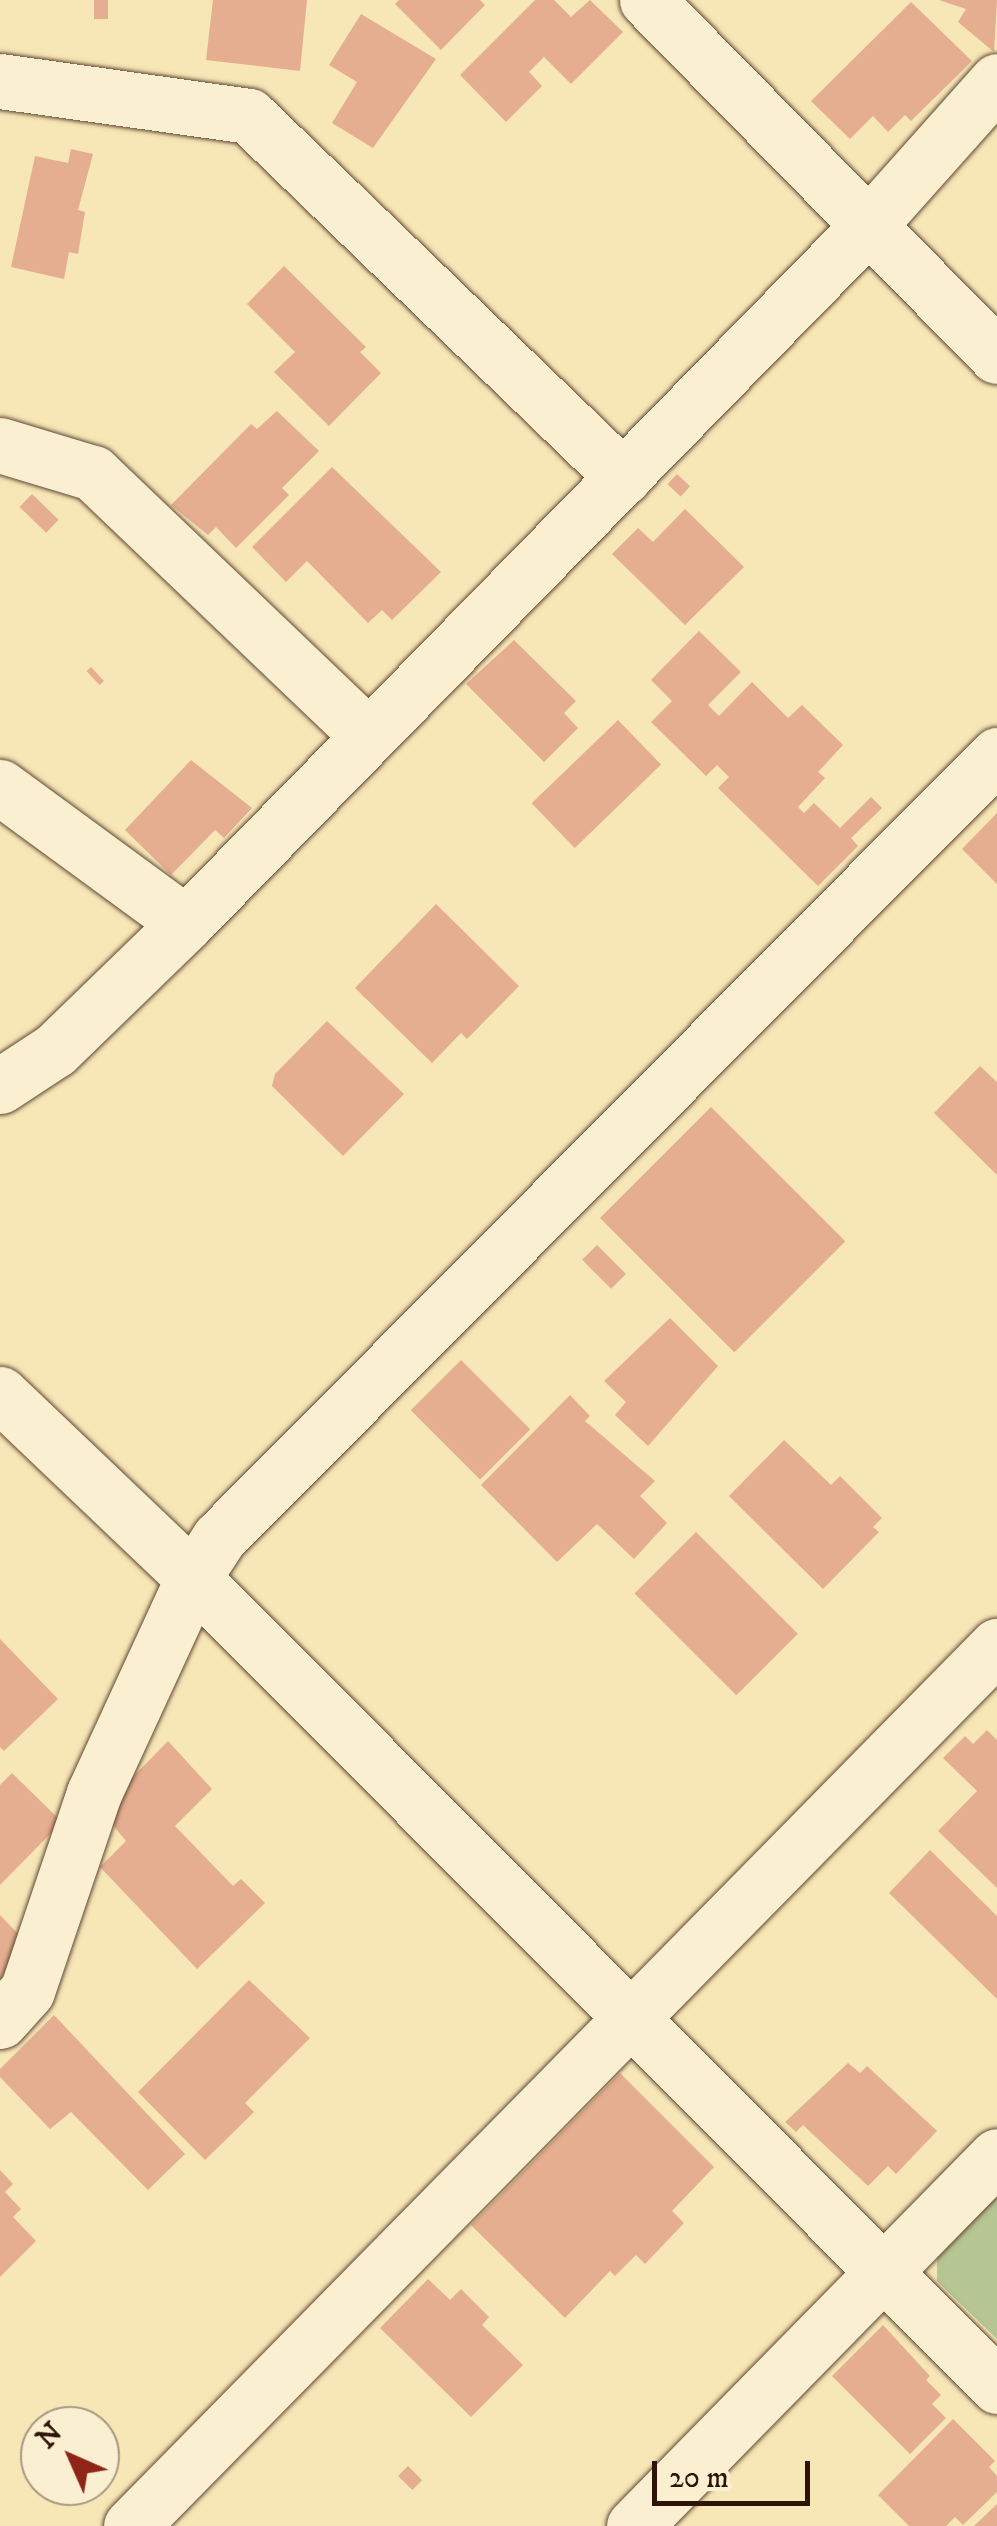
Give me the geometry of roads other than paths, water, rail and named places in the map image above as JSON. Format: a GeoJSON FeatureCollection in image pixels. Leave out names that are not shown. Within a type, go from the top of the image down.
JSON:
{"type":"FeatureCollection","features":[{"type":"Feature","properties":{"kind":"street"},"geometry":{"type":"LineString","coordinates":[[647,0],[997,356]]}},
{"type":"Feature","properties":{"kind":"street"},"geometry":{"type":"LineString","coordinates":[[0,81],[249,116],[623,476]]}},
{"type":"Feature","properties":{"kind":"street"},"geometry":{"type":"LineString","coordinates":[[0,1086],[55,1050],[186,923],[868,226],[997,81]]}},
{"type":"Feature","properties":{"kind":"street"},"geometry":{"type":"LineString","coordinates":[[0,445],[93,473],[368,736]]}},
{"type":"Feature","properties":{"kind":"street"},"geometry":{"type":"LineString","coordinates":[[0,2021],[27,1991],[94,1793],[193,1578],[219,1538],[997,755]]}},
{"type":"Feature","properties":{"kind":"street"},"geometry":{"type":"LineString","coordinates":[[0,787],[186,923]]}},
{"type":"Feature","properties":{"kind":"street"},"geometry":{"type":"LineString","coordinates":[[0,1394],[193,1578],[626,2019],[997,2386]]}},
{"type":"Feature","properties":{"kind":"street"},"geometry":{"type":"LineString","coordinates":[[132,2526],[626,2019],[997,1646]]}},
{"type":"Feature","properties":{"kind":"street"},"geometry":{"type":"LineString","coordinates":[[634,2526],[997,2156]]}}]}
